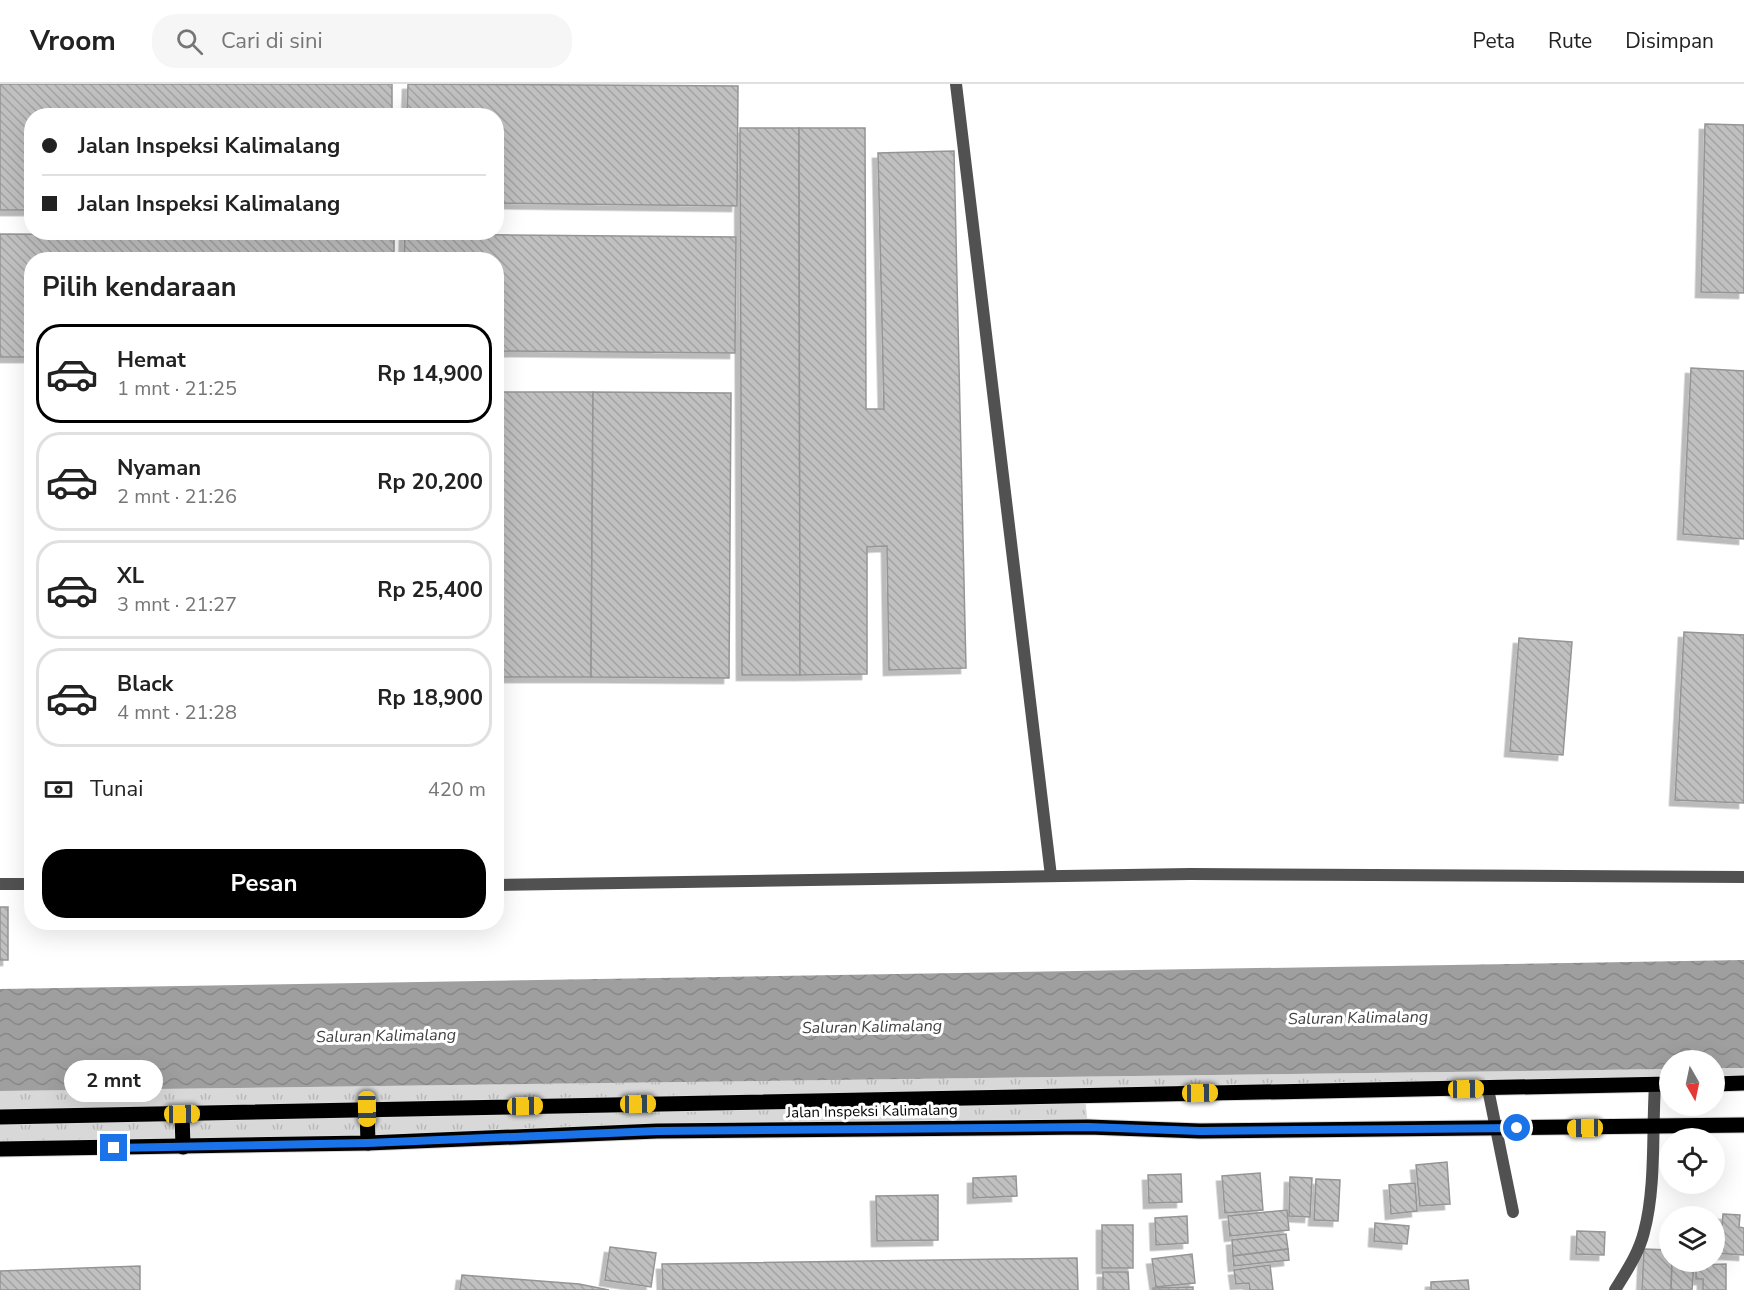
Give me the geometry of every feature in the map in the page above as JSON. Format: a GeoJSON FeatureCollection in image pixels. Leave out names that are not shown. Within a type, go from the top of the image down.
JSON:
{"type":"FeatureCollection","features":[{"type":"Feature","properties":{"kind":"main road"},"geometry":{"type":"LineString","coordinates":[[1725,1084],[1744,1083]]}},
{"type":"Feature","properties":{"kind":"main road","name":"Jalan Inspeksi Kalimalang"},"geometry":{"type":"LineString","coordinates":[[0,1117],[1659,1084]]}},
{"type":"Feature","properties":{"kind":"main road"},"geometry":{"type":"LineString","coordinates":[[367,1109],[368,1143]]}},
{"type":"Feature","properties":{"kind":"main road"},"geometry":{"type":"LineString","coordinates":[[182,1114],[183,1147]]}},
{"type":"Feature","properties":{"kind":"main road","name":"Jalan Inspeksi Kalimalang"},"geometry":{"type":"LineString","coordinates":[[0,1149],[368,1143],[657,1131],[1088,1127],[1200,1131],[1744,1125]]}},
{"type":"Feature","properties":{"kind":"street"},"geometry":{"type":"LineString","coordinates":[[956,84],[1051,876]]}},
{"type":"Feature","properties":{"kind":"street"},"geometry":{"type":"LineString","coordinates":[[504,885],[1051,876],[1448,874],[1744,877]]}},
{"type":"Feature","properties":{"kind":"street"},"geometry":{"type":"LineString","coordinates":[[0,884],[24,884]]}},
{"type":"Feature","properties":{"kind":"street"},"geometry":{"type":"LineString","coordinates":[[1488,1089],[1494,1129],[1513,1212]]}},
{"type":"Feature","properties":{"kind":"street"},"geometry":{"type":"LineString","coordinates":[[1615,1290],[1644,1234],[1648,1211],[1653,1126],[1659,1098]]}},
{"type":"Feature","properties":{"kind":"green space"},"geometry":{"type":"Polygon","coordinates":[[[1725,1068],[1744,1068],[1744,1083],[1725,1084],[1725,1068]]]}},
{"type":"Feature","properties":{"kind":"green space"},"geometry":{"type":"Polygon","coordinates":[[[1659,1069],[1659,1084],[1085,1097],[1088,1127],[0,1149],[0,1091],[1659,1069]]]}},
{"type":"Feature","properties":{"kind":"water","name":"Saluran Kalimalang"},"geometry":{"type":"Polygon","coordinates":[[[1744,960],[1744,1068],[1725,1068],[1725,1050],[1659,1050],[1659,1069],[0,1091],[0,989],[1744,960]]]}},
{"type":"Feature","properties":{"kind":"building"},"geometry":{"type":"Polygon","coordinates":[[[0,84],[392,84],[392,108],[24,108],[24,210],[0,210],[0,84]]]}},
{"type":"Feature","properties":{"kind":"building"},"geometry":{"type":"Polygon","coordinates":[[[408,84],[738,86],[737,206],[504,203],[504,108],[407,108],[408,84]]]}},
{"type":"Feature","properties":{"kind":"building"},"geometry":{"type":"Polygon","coordinates":[[[1705,124],[1744,125],[1744,293],[1701,292],[1705,124]]]}},
{"type":"Feature","properties":{"kind":"building"},"geometry":{"type":"Polygon","coordinates":[[[740,128],[799,128],[800,675],[742,675],[740,128]]]}},
{"type":"Feature","properties":{"kind":"building"},"geometry":{"type":"Polygon","coordinates":[[[799,128],[865,128],[866,409],[884,409],[878,153],[954,151],[966,668],[889,670],[887,546],[867,547],[867,674],[800,675],[799,128]]]}},
{"type":"Feature","properties":{"kind":"building"},"geometry":{"type":"Polygon","coordinates":[[[0,234],[24,234],[24,240],[394,240],[394,252],[24,252],[24,357],[0,357],[0,234]]]}},
{"type":"Feature","properties":{"kind":"building"},"geometry":{"type":"Polygon","coordinates":[[[504,235],[736,237],[735,353],[504,351],[504,252],[404,252],[405,240],[504,240],[504,235]]]}},
{"type":"Feature","properties":{"kind":"building"},"geometry":{"type":"Polygon","coordinates":[[[1691,368],[1744,371],[1744,539],[1683,534],[1691,368]]]}},
{"type":"Feature","properties":{"kind":"building"},"geometry":{"type":"Polygon","coordinates":[[[504,392],[593,392],[591,677],[504,677],[504,392]]]}},
{"type":"Feature","properties":{"kind":"building"},"geometry":{"type":"Polygon","coordinates":[[[593,392],[731,393],[729,678],[591,677],[593,392]]]}},
{"type":"Feature","properties":{"kind":"building"},"geometry":{"type":"Polygon","coordinates":[[[1684,632],[1744,635],[1744,803],[1675,800],[1684,632]]]}},
{"type":"Feature","properties":{"kind":"building"},"geometry":{"type":"Polygon","coordinates":[[[1519,638],[1572,642],[1563,755],[1510,751],[1519,638]]]}},
{"type":"Feature","properties":{"kind":"building"},"geometry":{"type":"Polygon","coordinates":[[[0,907],[8,907],[8,960],[0,960],[0,907]]]}},
{"type":"Feature","properties":{"kind":"building"},"geometry":{"type":"Polygon","coordinates":[[[1447,1162],[1450,1204],[1420,1206],[1416,1165],[1447,1162]]]}},
{"type":"Feature","properties":{"kind":"building"},"geometry":{"type":"Polygon","coordinates":[[[1260,1173],[1263,1210],[1225,1213],[1222,1176],[1260,1173]]]}},
{"type":"Feature","properties":{"kind":"building"},"geometry":{"type":"Polygon","coordinates":[[[1181,1174],[1182,1202],[1149,1203],[1148,1175],[1181,1174]]]}},
{"type":"Feature","properties":{"kind":"building"},"geometry":{"type":"Polygon","coordinates":[[[1016,1176],[1017,1196],[973,1198],[973,1178],[1016,1176]]]}},
{"type":"Feature","properties":{"kind":"building"},"geometry":{"type":"Polygon","coordinates":[[[1290,1177],[1312,1178],[1310,1217],[1289,1216],[1290,1177]]]}},
{"type":"Feature","properties":{"kind":"building"},"geometry":{"type":"Polygon","coordinates":[[[1316,1179],[1340,1180],[1338,1221],[1314,1220],[1316,1179]]]}},
{"type":"Feature","properties":{"kind":"building"},"geometry":{"type":"Polygon","coordinates":[[[1415,1183],[1417,1211],[1391,1214],[1389,1185],[1415,1183]]]}},
{"type":"Feature","properties":{"kind":"building"},"geometry":{"type":"Polygon","coordinates":[[[938,1195],[938,1240],[877,1241],[876,1196],[938,1195]]]}},
{"type":"Feature","properties":{"kind":"building"},"geometry":{"type":"Polygon","coordinates":[[[1287,1210],[1289,1230],[1230,1236],[1228,1216],[1287,1210]]]}},
{"type":"Feature","properties":{"kind":"building"},"geometry":{"type":"Polygon","coordinates":[[[1725,1214],[1740,1215],[1739,1227],[1744,1228],[1744,1255],[1725,1254],[1725,1214]]]}},
{"type":"Feature","properties":{"kind":"building"},"geometry":{"type":"Polygon","coordinates":[[[1187,1216],[1188,1243],[1156,1245],[1155,1218],[1187,1216]]]}},
{"type":"Feature","properties":{"kind":"building"},"geometry":{"type":"Polygon","coordinates":[[[1375,1223],[1409,1226],[1407,1244],[1374,1241],[1375,1223]]]}},
{"type":"Feature","properties":{"kind":"building"},"geometry":{"type":"Polygon","coordinates":[[[1102,1225],[1133,1225],[1133,1268],[1102,1268],[1102,1225]]]}},
{"type":"Feature","properties":{"kind":"building"},"geometry":{"type":"Polygon","coordinates":[[[1577,1231],[1605,1232],[1604,1255],[1576,1254],[1577,1231]]]}},
{"type":"Feature","properties":{"kind":"building"},"geometry":{"type":"Polygon","coordinates":[[[1286,1234],[1288,1249],[1233,1256],[1232,1240],[1286,1234]]]}},
{"type":"Feature","properties":{"kind":"building"},"geometry":{"type":"Polygon","coordinates":[[[610,1247],[656,1253],[651,1287],[605,1280],[610,1247]]]}},
{"type":"Feature","properties":{"kind":"building"},"geometry":{"type":"Polygon","coordinates":[[[1288,1249],[1289,1260],[1234,1266],[1233,1256],[1288,1249]]]}},
{"type":"Feature","properties":{"kind":"building"},"geometry":{"type":"Polygon","coordinates":[[[1644,1249],[1659,1250],[1659,1272],[1672,1272],[1671,1290],[1642,1290],[1644,1249]]]}},
{"type":"Feature","properties":{"kind":"building"},"geometry":{"type":"Polygon","coordinates":[[[1192,1254],[1195,1283],[1156,1287],[1152,1259],[1192,1254]]]}},
{"type":"Feature","properties":{"kind":"building"},"geometry":{"type":"Polygon","coordinates":[[[1077,1258],[1078,1290],[663,1290],[662,1264],[1077,1258]]]}},
{"type":"Feature","properties":{"kind":"building"},"geometry":{"type":"Polygon","coordinates":[[[1725,1264],[1726,1290],[1703,1290],[1703,1279],[1696,1279],[1696,1272],[1725,1272],[1725,1264]]]}},
{"type":"Feature","properties":{"kind":"building"},"geometry":{"type":"Polygon","coordinates":[[[1270,1265],[1273,1290],[1250,1290],[1249,1283],[1236,1284],[1234,1270],[1270,1265]]]}},
{"type":"Feature","properties":{"kind":"building"},"geometry":{"type":"Polygon","coordinates":[[[140,1266],[140,1290],[0,1290],[0,1271],[140,1266]]]}},
{"type":"Feature","properties":{"kind":"building"},"geometry":{"type":"Polygon","coordinates":[[[1103,1272],[1128,1272],[1129,1290],[1103,1290],[1103,1272]]]}},
{"type":"Feature","properties":{"kind":"building"},"geometry":{"type":"Polygon","coordinates":[[[1672,1272],[1693,1272],[1692,1290],[1671,1290],[1672,1272]]]}},
{"type":"Feature","properties":{"kind":"building"},"geometry":{"type":"Polygon","coordinates":[[[462,1275],[579,1284],[609,1290],[460,1290],[462,1275]]]}},
{"type":"Feature","properties":{"kind":"building"},"geometry":{"type":"Polygon","coordinates":[[[1468,1280],[1469,1290],[1431,1290],[1431,1282],[1468,1280]]]}},
{"type":"Feature","properties":{"kind":"building"},"geometry":{"type":"Polygon","coordinates":[[[1193,1287],[1193,1290],[1153,1290],[1153,1288],[1193,1287]]]}},
{"type":"Feature","properties":{"kind":"route"},"geometry":{"type":"LineString","coordinates":[[114,1148],[368,1143],[657,1131],[1088,1127],[1200,1131],[1517,1128]]}}]}
